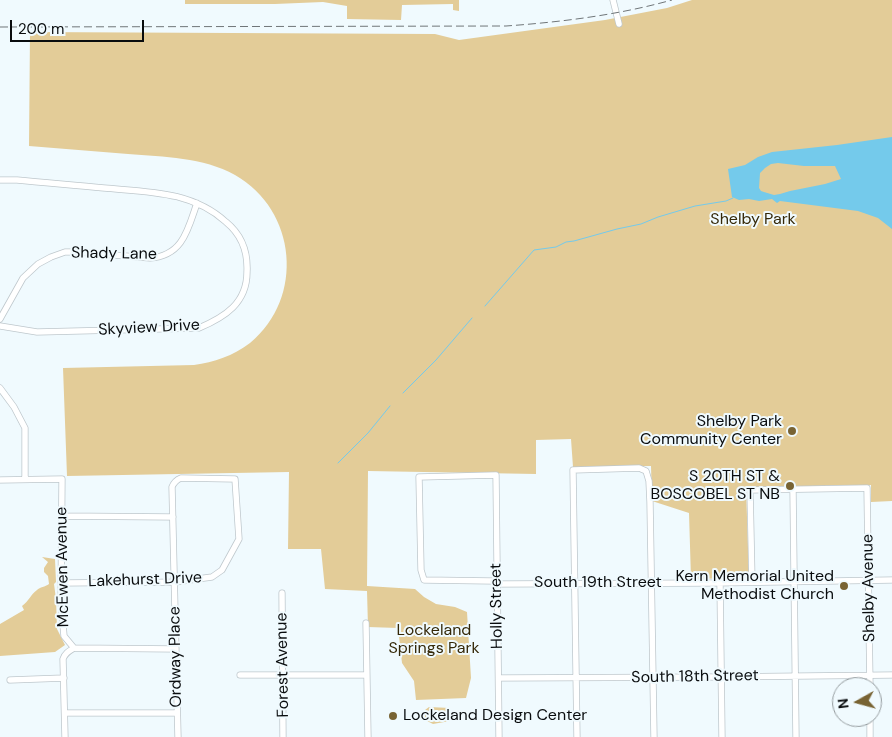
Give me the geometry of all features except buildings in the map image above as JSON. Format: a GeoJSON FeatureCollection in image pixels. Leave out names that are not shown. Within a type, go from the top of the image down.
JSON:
{"type":"FeatureCollection","features":[{"type":"Feature","properties":{"kind":"street"},"geometry":{"type":"LineString","coordinates":[[613,0],[619,24]]}},
{"type":"Feature","properties":{"kind":"street","name":"Skyview Drive"},"geometry":{"type":"LineString","coordinates":[[0,180],[166,194],[197,203],[216,213],[232,227],[240,238],[248,263],[245,289],[237,304],[226,314],[199,328],[37,332],[0,326]]}},
{"type":"Feature","properties":{"kind":"street","name":"Shady Lane"},"geometry":{"type":"LineString","coordinates":[[0,319],[23,278],[38,264],[51,257],[65,252],[77,252],[160,258],[182,242],[197,203]]}},
{"type":"Feature","properties":{"kind":"street"},"geometry":{"type":"LineString","coordinates":[[0,388],[14,407],[25,428],[25,479],[0,480]]}},
{"type":"Feature","properties":{"kind":"street"},"geometry":{"type":"LineString","coordinates":[[577,737],[573,470],[640,468],[646,471],[649,481],[654,737]]}},
{"type":"Feature","properties":{"kind":"street","name":"South 19th Street"},"geometry":{"type":"LineString","coordinates":[[496,475],[419,477],[421,570],[424,580],[492,581],[502,584],[892,580]]}},
{"type":"Feature","properties":{"kind":"street","name":"Holly Street"},"geometry":{"type":"LineString","coordinates":[[496,475],[499,737]]}},
{"type":"Feature","properties":{"kind":"street","name":"Lakehurst Drive"},"geometry":{"type":"LineString","coordinates":[[61,583],[175,582],[212,577],[222,570],[239,539],[235,479],[181,478],[176,480],[172,487]]}},
{"type":"Feature","properties":{"kind":"street","name":"McEwen Avenue"},"geometry":{"type":"LineString","coordinates":[[25,479],[62,479],[61,602],[64,636],[74,648],[64,655],[65,737]]}},
{"type":"Feature","properties":{"kind":"street","name":"Ordway Place"},"geometry":{"type":"LineString","coordinates":[[172,487],[178,737]]}},
{"type":"Feature","properties":{"kind":"street","name":"Shelby Avenue"},"geometry":{"type":"LineString","coordinates":[[793,490],[867,488],[870,675]]}},
{"type":"Feature","properties":{"kind":"street"},"geometry":{"type":"LineString","coordinates":[[752,582],[750,490],[793,490],[796,737]]}},
{"type":"Feature","properties":{"kind":"street"},"geometry":{"type":"LineString","coordinates":[[62,516],[173,517]]}},
{"type":"Feature","properties":{"kind":"street"},"geometry":{"type":"LineString","coordinates":[[720,582],[722,737]]}},
{"type":"Feature","properties":{"kind":"street","name":"Forest Avenue"},"geometry":{"type":"LineString","coordinates":[[282,593],[283,737]]}},
{"type":"Feature","properties":{"kind":"street"},"geometry":{"type":"LineString","coordinates":[[366,623],[368,737]]}},
{"type":"Feature","properties":{"kind":"street"},"geometry":{"type":"LineString","coordinates":[[74,648],[176,649]]}},
{"type":"Feature","properties":{"kind":"street"},"geometry":{"type":"LineString","coordinates":[[240,675],[366,675]]}},
{"type":"Feature","properties":{"kind":"street","name":"South 18th Street"},"geometry":{"type":"LineString","coordinates":[[499,678],[892,675]]}},
{"type":"Feature","properties":{"kind":"street"},"geometry":{"type":"LineString","coordinates":[[10,680],[64,678]]}},
{"type":"Feature","properties":{"kind":"street"},"geometry":{"type":"LineString","coordinates":[[65,713],[177,713]]}},
{"type":"Feature","properties":{"kind":"green space"},"geometry":{"type":"Polygon","coordinates":[[[185,0],[459,0],[459,11],[453,10],[453,4],[402,5],[401,20],[347,19],[347,6],[323,2],[185,4],[185,0]]]}},
{"type":"Feature","properties":{"kind":"green space"},"geometry":{"type":"Polygon","coordinates":[[[692,0],[892,0],[892,501],[871,502],[871,485],[746,487],[749,578],[691,579],[689,513],[652,501],[651,466],[573,467],[571,439],[536,440],[536,474],[368,471],[367,586],[415,589],[436,604],[455,607],[467,612],[471,678],[466,698],[416,700],[414,681],[402,663],[398,628],[368,627],[367,591],[325,589],[321,549],[288,549],[289,472],[67,476],[63,368],[194,365],[216,360],[237,352],[250,343],[268,324],[280,303],[286,279],[286,255],[281,232],[271,210],[256,190],[223,169],[197,161],[169,157],[29,146],[30,32],[435,34],[459,40],[605,20],[667,8],[692,0]]]}},
{"type":"Feature","properties":{"kind":"green space"},"geometry":{"type":"Polygon","coordinates":[[[42,557],[55,559],[56,582],[54,584],[57,629],[65,645],[55,652],[0,656],[0,624],[24,610],[22,606],[33,593],[49,584],[48,576],[44,572],[48,562],[42,557]]]}},
{"type":"Feature","properties":{"kind":"green space"},"geometry":{"type":"Polygon","coordinates":[[[429,707],[450,708],[450,721],[433,724],[425,720],[425,710],[429,707]]]}},
{"type":"Feature","properties":{"kind":"water"},"geometry":{"type":"Polygon","coordinates":[[[892,137],[892,229],[878,218],[858,211],[780,201],[777,203],[772,199],[759,201],[739,200],[732,197],[728,169],[745,165],[758,157],[772,152],[892,137]],[[771,164],[760,173],[759,188],[761,191],[774,195],[841,179],[835,166],[771,164]]]}},
{"type":"Feature","properties":{"kind":"waterway"},"geometry":{"type":"LineString","coordinates":[[485,306],[534,250],[556,247],[566,242],[641,224],[695,206],[733,198]]}},
{"type":"Feature","properties":{"kind":"waterway"},"geometry":{"type":"LineString","coordinates":[[403,393],[436,360],[472,318]]}},
{"type":"Feature","properties":{"kind":"waterway"},"geometry":{"type":"LineString","coordinates":[[338,463],[368,433],[390,406]]}},
{"type":"Feature","properties":{"kind":"railway"},"geometry":{"type":"LineString","coordinates":[[0,27],[506,26],[590,17],[672,0]]}},
{"type":"Feature","properties":{"kind":"place","name":"Shelby Park Community Center"},"geometry":{"type":"Point","coordinates":[792,431]}},
{"type":"Feature","properties":{"kind":"place","name":"S 20TH ST & BOSCOBEL ST NB"},"geometry":{"type":"Point","coordinates":[790,486]}},
{"type":"Feature","properties":{"kind":"place","name":"Kern Memorial United Methodist Church"},"geometry":{"type":"Point","coordinates":[844,586]}},
{"type":"Feature","properties":{"kind":"place","name":"Lockeland Design Center"},"geometry":{"type":"Point","coordinates":[393,716]}},
{"type":"Feature","properties":{"kind":"park label","name":"Shelby Park"},"geometry":{"type":"Point","coordinates":[753,220]}},
{"type":"Feature","properties":{"kind":"park label","name":"Lockeland Springs Park"},"geometry":{"type":"Point","coordinates":[434,640]}}]}
